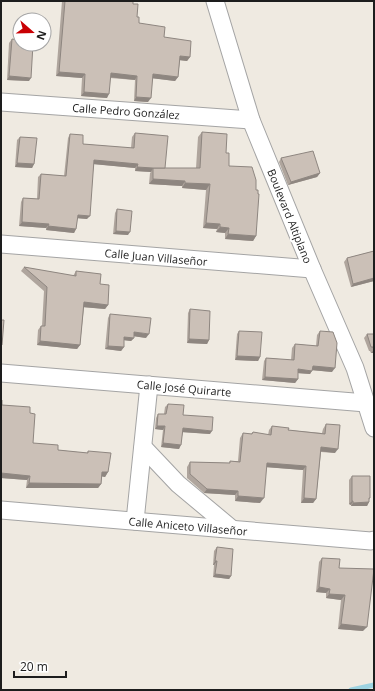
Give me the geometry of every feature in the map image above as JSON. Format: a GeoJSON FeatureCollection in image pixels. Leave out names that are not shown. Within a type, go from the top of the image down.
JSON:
{"type":"FeatureCollection","features":[{"type":"Feature","properties":{"kind":"street","name":"Boulevard Altiplano"},"geometry":{"type":"LineString","coordinates":[[214,1],[251,120],[312,269],[355,368],[374,428]]}},
{"type":"Feature","properties":{"kind":"street","name":"Calle Pedro González"},"geometry":{"type":"LineString","coordinates":[[1,102],[251,120]]}},
{"type":"Feature","properties":{"kind":"street","name":"Calle Juan Villaseñor"},"geometry":{"type":"LineString","coordinates":[[1,244],[312,269]]}},
{"type":"Feature","properties":{"kind":"street","name":"Calle José Quirarte"},"geometry":{"type":"LineString","coordinates":[[1,373],[366,403]]}},
{"type":"Feature","properties":{"kind":"street"},"geometry":{"type":"LineString","coordinates":[[135,521],[149,385]]}},
{"type":"Feature","properties":{"kind":"street"},"geometry":{"type":"LineString","coordinates":[[143,447],[178,484],[232,529]]}},
{"type":"Feature","properties":{"kind":"street","name":"Calle Aniceto Villaseñor"},"geometry":{"type":"LineString","coordinates":[[1,510],[371,541],[374,540]]}},
{"type":"Feature","properties":{"kind":"building"},"geometry":{"type":"Polygon","coordinates":[[[65,1],[133,1],[133,4],[138,4],[137,17],[139,17],[139,23],[165,27],[164,37],[191,41],[190,57],[180,56],[178,77],[153,74],[151,98],[136,97],[137,76],[111,73],[109,94],[84,92],[85,74],[59,72],[65,1]]]}},
{"type":"Feature","properties":{"kind":"building"},"geometry":{"type":"Polygon","coordinates":[[[12,39],[12,52],[33,52],[31,78],[9,76],[12,39]]]}},
{"type":"Feature","properties":{"kind":"building"},"geometry":{"type":"Polygon","coordinates":[[[202,132],[227,134],[226,153],[229,153],[229,166],[252,167],[256,180],[256,190],[258,190],[259,194],[256,236],[228,234],[229,228],[220,227],[220,224],[206,223],[210,184],[153,179],[153,168],[200,168],[202,132]]]}},
{"type":"Feature","properties":{"kind":"building"},"geometry":{"type":"Polygon","coordinates":[[[135,133],[168,136],[165,168],[137,167],[138,164],[94,160],[90,216],[78,215],[76,229],[48,226],[49,224],[22,222],[23,198],[39,199],[41,174],[66,176],[70,134],[83,135],[83,144],[134,148],[135,133]]]}},
{"type":"Feature","properties":{"kind":"building"},"geometry":{"type":"Polygon","coordinates":[[[20,137],[37,138],[34,164],[17,163],[20,137]]]}},
{"type":"Feature","properties":{"kind":"building"},"geometry":{"type":"Polygon","coordinates":[[[313,151],[320,173],[291,182],[281,158],[313,151]]]}},
{"type":"Feature","properties":{"kind":"building"},"geometry":{"type":"Polygon","coordinates":[[[117,209],[132,211],[130,232],[116,231],[117,209]]]}},
{"type":"Feature","properties":{"kind":"building"},"geometry":{"type":"Polygon","coordinates":[[[374,251],[374,278],[353,284],[347,258],[374,251]]]}},
{"type":"Feature","properties":{"kind":"building"},"geometry":{"type":"Polygon","coordinates":[[[24,267],[76,276],[76,271],[101,274],[100,284],[109,285],[108,305],[84,302],[80,345],[40,341],[41,326],[45,326],[47,287],[24,267]]]}},
{"type":"Feature","properties":{"kind":"building"},"geometry":{"type":"Polygon","coordinates":[[[190,309],[210,311],[209,340],[189,339],[190,309]]]}},
{"type":"Feature","properties":{"kind":"building"},"geometry":{"type":"Polygon","coordinates":[[[110,314],[151,318],[149,334],[134,332],[134,338],[124,337],[124,347],[108,346],[110,314]]]}},
{"type":"Feature","properties":{"kind":"building"},"geometry":{"type":"Polygon","coordinates":[[[1,320],[4,320],[2,345],[1,345],[1,320]]]}},
{"type":"Feature","properties":{"kind":"building"},"geometry":{"type":"Polygon","coordinates":[[[239,331],[262,332],[260,357],[237,356],[239,331]]]}},
{"type":"Feature","properties":{"kind":"building"},"geometry":{"type":"Polygon","coordinates":[[[320,331],[333,332],[337,343],[335,368],[313,366],[312,371],[298,369],[298,379],[265,377],[266,358],[294,360],[295,344],[318,346],[320,331]]]}},
{"type":"Feature","properties":{"kind":"building"},"geometry":{"type":"Polygon","coordinates":[[[367,334],[374,334],[374,350],[373,347],[371,347],[367,334]]]}},
{"type":"Feature","properties":{"kind":"building"},"geometry":{"type":"Polygon","coordinates":[[[1,400],[2,405],[30,407],[30,413],[35,414],[33,443],[58,445],[58,450],[88,453],[88,451],[111,453],[108,472],[102,472],[101,484],[29,483],[30,476],[1,473],[1,400]]]}},
{"type":"Feature","properties":{"kind":"building"},"geometry":{"type":"Polygon","coordinates":[[[168,404],[184,405],[183,415],[213,417],[212,431],[183,428],[181,445],[163,443],[165,426],[157,426],[158,414],[166,414],[168,404]]]}},
{"type":"Feature","properties":{"kind":"building"},"geometry":{"type":"Polygon","coordinates":[[[326,424],[340,425],[338,449],[321,447],[316,499],[304,498],[306,466],[267,463],[264,498],[238,496],[238,491],[207,489],[190,474],[190,462],[240,462],[243,433],[252,434],[253,432],[271,435],[272,426],[289,428],[288,430],[325,434],[326,424]]]}},
{"type":"Feature","properties":{"kind":"building"},"geometry":{"type":"Polygon","coordinates":[[[352,476],[370,476],[369,502],[353,503],[352,476]]]}},
{"type":"Feature","properties":{"kind":"building"},"geometry":{"type":"Polygon","coordinates":[[[217,547],[233,549],[231,576],[215,574],[217,547]]]}},
{"type":"Feature","properties":{"kind":"building"},"geometry":{"type":"Polygon","coordinates":[[[322,558],[340,559],[339,568],[374,569],[367,627],[341,624],[345,595],[329,594],[330,589],[319,587],[322,558]]]}},
{"type":"Feature","properties":{"kind":"waterway"},"geometry":{"type":"LineString","coordinates":[[351,690],[374,685]]}}]}
